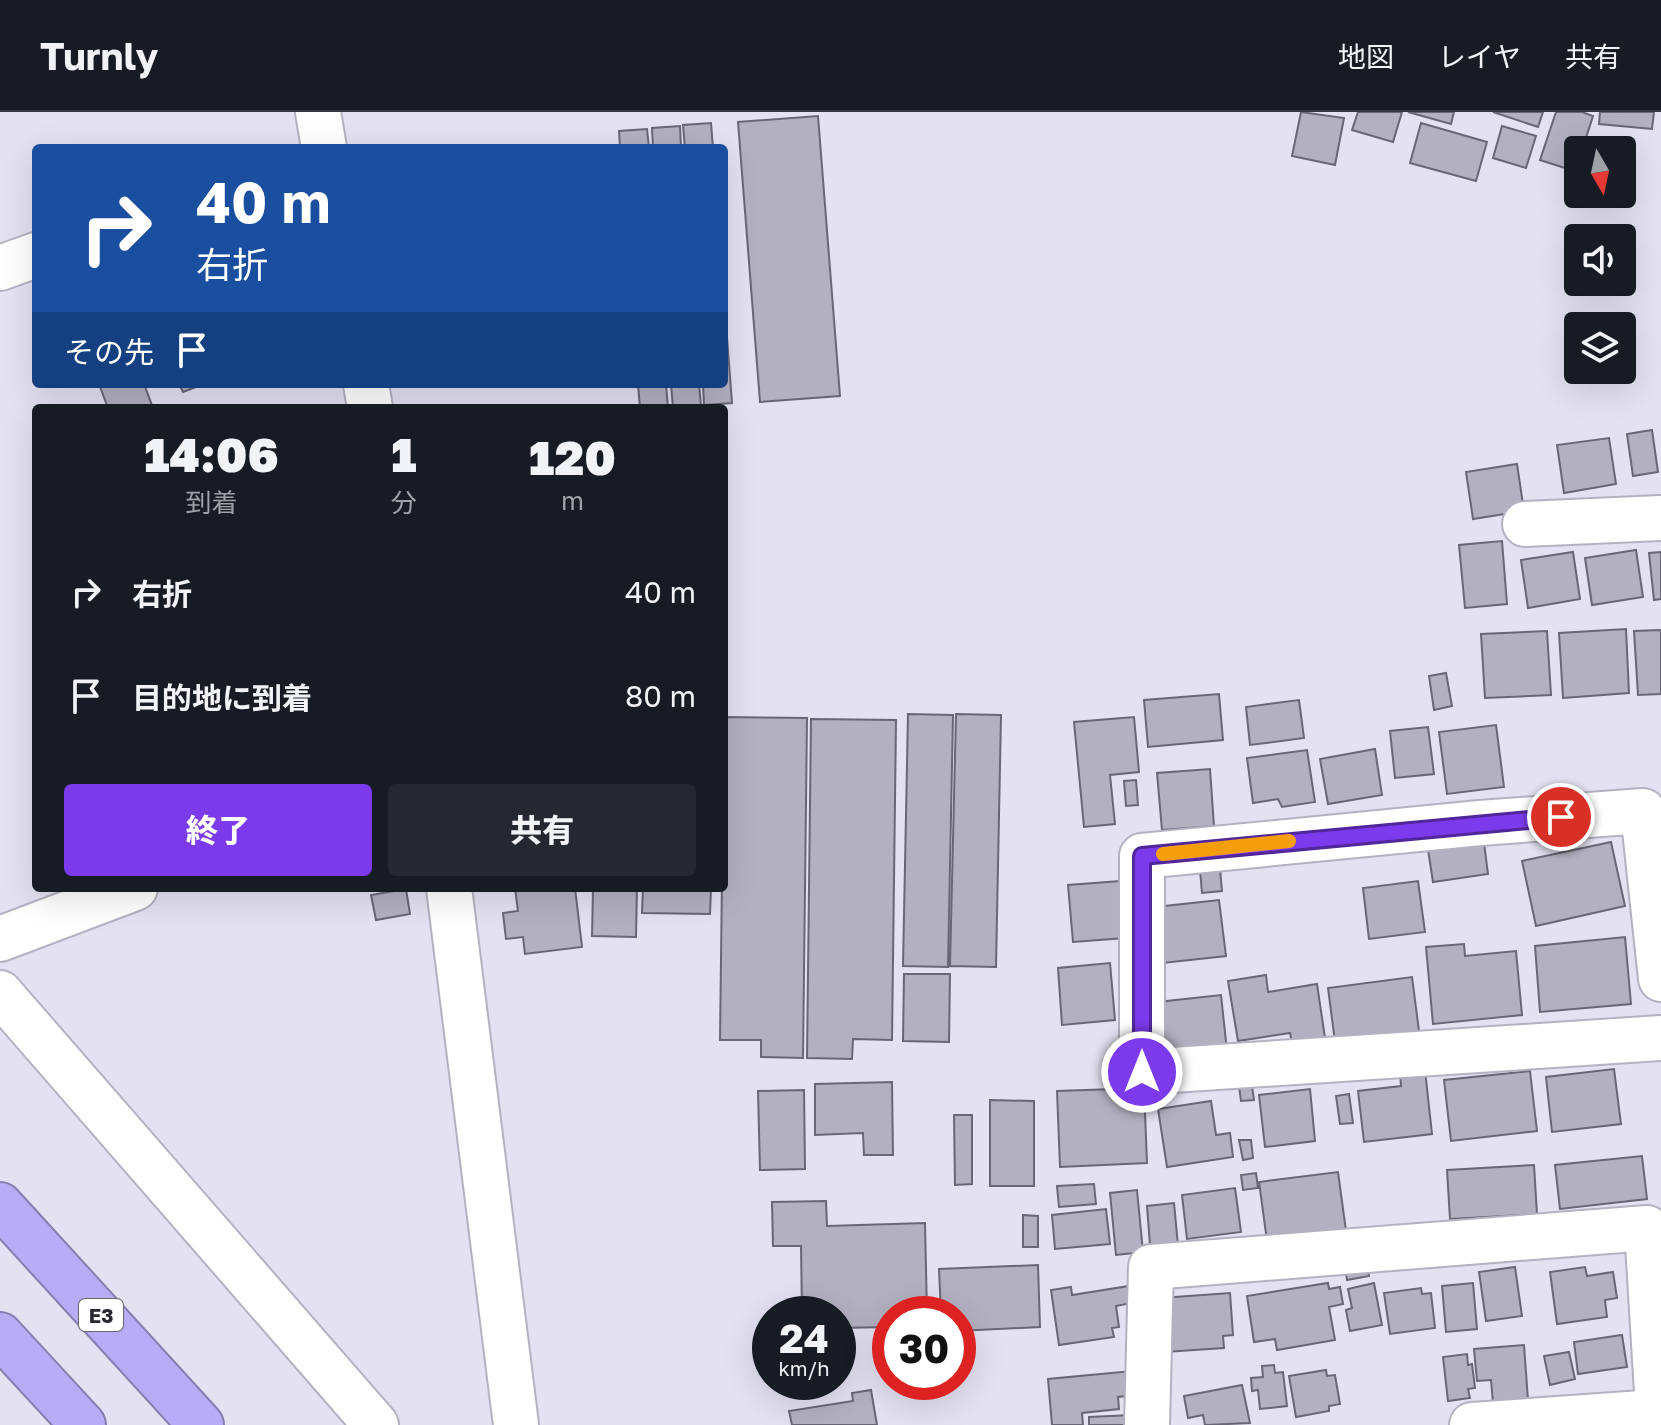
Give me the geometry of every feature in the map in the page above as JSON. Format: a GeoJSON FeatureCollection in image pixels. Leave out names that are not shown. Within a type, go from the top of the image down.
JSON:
{"type":"FeatureCollection","features":[{"type":"Feature","properties":{"kind":"highway","name":"E3"},"geometry":{"type":"LineString","coordinates":[[0,1205],[201,1425]]}},
{"type":"Feature","properties":{"kind":"highway"},"geometry":{"type":"LineString","coordinates":[[0,1335],[83,1425]]}},
{"type":"Feature","properties":{"kind":"street"},"geometry":{"type":"LineString","coordinates":[[0,268],[32,256]]}},
{"type":"Feature","properties":{"kind":"street"},"geometry":{"type":"LineString","coordinates":[[1525,524],[1661,518]]}},
{"type":"Feature","properties":{"kind":"street"},"geometry":{"type":"LineString","coordinates":[[1661,979],[1643,811],[1480,823],[1142,856],[1142,1072],[1661,1038]]}},
{"type":"Feature","properties":{"kind":"street"},"geometry":{"type":"LineString","coordinates":[[0,939],[124,892]]}},
{"type":"Feature","properties":{"kind":"street"},"geometry":{"type":"LineString","coordinates":[[449,892],[516,1425]]}},
{"type":"Feature","properties":{"kind":"street"},"geometry":{"type":"LineString","coordinates":[[0,993],[376,1425]]}},
{"type":"Feature","properties":{"kind":"street"},"geometry":{"type":"LineString","coordinates":[[1147,1425],[1151,1267],[1647,1228],[1658,1419],[1472,1425]]}},
{"type":"Feature","properties":{"kind":"building"},"geometry":{"type":"Polygon","coordinates":[[[1301,112],[1344,118],[1335,165],[1292,156],[1301,112]]]}},
{"type":"Feature","properties":{"kind":"building"},"geometry":{"type":"Polygon","coordinates":[[[1358,112],[1402,112],[1393,142],[1352,130],[1358,112]]]}},
{"type":"Feature","properties":{"kind":"building"},"geometry":{"type":"Polygon","coordinates":[[[1408,112],[1454,112],[1451,124],[1408,112]]]}},
{"type":"Feature","properties":{"kind":"building"},"geometry":{"type":"Polygon","coordinates":[[[1493,112],[1543,112],[1538,127],[1493,112]]]}},
{"type":"Feature","properties":{"kind":"building"},"geometry":{"type":"Polygon","coordinates":[[[1556,112],[1582,112],[1593,116],[1587,136],[1564,136],[1564,168],[1540,160],[1556,112]]]}},
{"type":"Feature","properties":{"kind":"building"},"geometry":{"type":"Polygon","coordinates":[[[1600,112],[1654,112],[1652,129],[1599,124],[1600,112]]]}},
{"type":"Feature","properties":{"kind":"building"},"geometry":{"type":"Polygon","coordinates":[[[818,116],[840,396],[760,402],[738,122],[818,116]]]}},
{"type":"Feature","properties":{"kind":"building"},"geometry":{"type":"Polygon","coordinates":[[[711,123],[713,144],[685,144],[683,125],[711,123]]]}},
{"type":"Feature","properties":{"kind":"building"},"geometry":{"type":"Polygon","coordinates":[[[1421,123],[1487,142],[1476,181],[1410,163],[1421,123]]]}},
{"type":"Feature","properties":{"kind":"building"},"geometry":{"type":"Polygon","coordinates":[[[680,126],[681,144],[653,144],[652,128],[680,126]]]}},
{"type":"Feature","properties":{"kind":"building"},"geometry":{"type":"Polygon","coordinates":[[[1502,126],[1536,136],[1526,168],[1493,158],[1502,126]]]}},
{"type":"Feature","properties":{"kind":"building"},"geometry":{"type":"Polygon","coordinates":[[[647,129],[649,144],[620,144],[619,131],[647,129]]]}},
{"type":"Feature","properties":{"kind":"building"},"geometry":{"type":"Polygon","coordinates":[[[728,350],[732,403],[704,404],[703,388],[728,388],[728,350]]]}},
{"type":"Feature","properties":{"kind":"building"},"geometry":{"type":"Polygon","coordinates":[[[100,388],[146,388],[152,404],[106,404],[100,388]]]}},
{"type":"Feature","properties":{"kind":"building"},"geometry":{"type":"Polygon","coordinates":[[[638,388],[666,388],[668,404],[640,404],[638,388]]]}},
{"type":"Feature","properties":{"kind":"building"},"geometry":{"type":"Polygon","coordinates":[[[671,388],[699,388],[701,404],[673,404],[671,388]]]}},
{"type":"Feature","properties":{"kind":"building"},"geometry":{"type":"Polygon","coordinates":[[[1652,430],[1658,472],[1633,476],[1627,434],[1652,430]]]}},
{"type":"Feature","properties":{"kind":"building"},"geometry":{"type":"Polygon","coordinates":[[[1609,438],[1616,484],[1564,493],[1557,445],[1609,438]]]}},
{"type":"Feature","properties":{"kind":"building"},"geometry":{"type":"Polygon","coordinates":[[[1517,464],[1524,511],[1473,519],[1466,472],[1517,464]]]}},
{"type":"Feature","properties":{"kind":"building"},"geometry":{"type":"Polygon","coordinates":[[[1502,541],[1507,604],[1465,608],[1459,545],[1502,541]]]}},
{"type":"Feature","properties":{"kind":"building"},"geometry":{"type":"Polygon","coordinates":[[[1636,550],[1643,597],[1592,605],[1585,558],[1636,550]]]}},
{"type":"Feature","properties":{"kind":"building"},"geometry":{"type":"Polygon","coordinates":[[[1573,552],[1580,599],[1528,608],[1521,560],[1573,552]]]}},
{"type":"Feature","properties":{"kind":"building"},"geometry":{"type":"Polygon","coordinates":[[[1661,552],[1661,599],[1654,600],[1649,553],[1661,552]]]}},
{"type":"Feature","properties":{"kind":"building"},"geometry":{"type":"Polygon","coordinates":[[[1626,629],[1629,693],[1563,698],[1559,633],[1626,629]]]}},
{"type":"Feature","properties":{"kind":"building"},"geometry":{"type":"Polygon","coordinates":[[[1661,630],[1661,694],[1638,695],[1634,631],[1661,630]]]}},
{"type":"Feature","properties":{"kind":"building"},"geometry":{"type":"Polygon","coordinates":[[[1547,631],[1551,695],[1485,698],[1481,634],[1547,631]]]}},
{"type":"Feature","properties":{"kind":"building"},"geometry":{"type":"Polygon","coordinates":[[[1446,673],[1452,706],[1434,710],[1429,676],[1446,673]]]}},
{"type":"Feature","properties":{"kind":"building"},"geometry":{"type":"Polygon","coordinates":[[[1219,694],[1223,740],[1148,747],[1144,700],[1219,694]]]}},
{"type":"Feature","properties":{"kind":"building"},"geometry":{"type":"Polygon","coordinates":[[[1299,700],[1304,738],[1250,745],[1246,707],[1299,700]]]}},
{"type":"Feature","properties":{"kind":"building"},"geometry":{"type":"Polygon","coordinates":[[[908,714],[953,715],[948,967],[903,966],[908,714]]]}},
{"type":"Feature","properties":{"kind":"building"},"geometry":{"type":"Polygon","coordinates":[[[956,714],[1001,715],[996,967],[950,966],[956,714]]]}},
{"type":"Feature","properties":{"kind":"building"},"geometry":{"type":"Polygon","coordinates":[[[728,717],[807,718],[803,1058],[761,1057],[761,1040],[720,1040],[722,892],[728,892],[728,717]]]}},
{"type":"Feature","properties":{"kind":"building"},"geometry":{"type":"Polygon","coordinates":[[[1134,717],[1139,772],[1110,775],[1115,824],[1084,827],[1074,722],[1134,717]]]}},
{"type":"Feature","properties":{"kind":"building"},"geometry":{"type":"Polygon","coordinates":[[[811,719],[896,720],[892,1040],[853,1039],[852,1059],[807,1058],[811,719]]]}},
{"type":"Feature","properties":{"kind":"building"},"geometry":{"type":"Polygon","coordinates":[[[1496,725],[1504,787],[1447,794],[1439,732],[1496,725]]]}},
{"type":"Feature","properties":{"kind":"building"},"geometry":{"type":"Polygon","coordinates":[[[1428,727],[1434,774],[1395,778],[1390,731],[1428,727]]]}},
{"type":"Feature","properties":{"kind":"building"},"geometry":{"type":"Polygon","coordinates":[[[1375,749],[1382,795],[1328,804],[1320,759],[1375,749]]]}},
{"type":"Feature","properties":{"kind":"building"},"geometry":{"type":"Polygon","coordinates":[[[1307,750],[1315,802],[1282,807],[1278,799],[1253,803],[1247,758],[1307,750]]]}},
{"type":"Feature","properties":{"kind":"building"},"geometry":{"type":"Polygon","coordinates":[[[1210,769],[1214,826],[1162,830],[1157,773],[1210,769]]]}},
{"type":"Feature","properties":{"kind":"building"},"geometry":{"type":"Polygon","coordinates":[[[1136,780],[1138,805],[1126,806],[1124,781],[1136,780]]]}},
{"type":"Feature","properties":{"kind":"building"},"geometry":{"type":"Polygon","coordinates":[[[1483,835],[1488,874],[1433,882],[1427,843],[1483,835]]]}},
{"type":"Feature","properties":{"kind":"building"},"geometry":{"type":"Polygon","coordinates":[[[1611,842],[1625,906],[1536,926],[1522,861],[1611,842]]]}},
{"type":"Feature","properties":{"kind":"building"},"geometry":{"type":"Polygon","coordinates":[[[1219,857],[1222,891],[1202,893],[1199,859],[1219,857]]]}},
{"type":"Feature","properties":{"kind":"building"},"geometry":{"type":"Polygon","coordinates":[[[1120,881],[1125,938],[1073,942],[1068,885],[1120,881]]]}},
{"type":"Feature","properties":{"kind":"building"},"geometry":{"type":"Polygon","coordinates":[[[1418,881],[1425,932],[1369,939],[1363,888],[1418,881]]]}},
{"type":"Feature","properties":{"kind":"building"},"geometry":{"type":"Polygon","coordinates":[[[406,892],[410,914],[376,920],[371,895],[406,892]]]}},
{"type":"Feature","properties":{"kind":"building"},"geometry":{"type":"Polygon","coordinates":[[[516,892],[575,892],[582,947],[525,954],[523,937],[506,939],[503,913],[518,911],[516,892]]]}},
{"type":"Feature","properties":{"kind":"building"},"geometry":{"type":"Polygon","coordinates":[[[593,892],[637,892],[636,937],[592,936],[593,892]]]}},
{"type":"Feature","properties":{"kind":"building"},"geometry":{"type":"Polygon","coordinates":[[[643,892],[711,892],[710,914],[642,913],[643,892]]]}},
{"type":"Feature","properties":{"kind":"building"},"geometry":{"type":"Polygon","coordinates":[[[1219,900],[1226,956],[1163,963],[1156,907],[1219,900]]]}},
{"type":"Feature","properties":{"kind":"building"},"geometry":{"type":"Polygon","coordinates":[[[1625,937],[1631,1004],[1540,1012],[1535,946],[1625,937]]]}},
{"type":"Feature","properties":{"kind":"building"},"geometry":{"type":"Polygon","coordinates":[[[1464,944],[1465,956],[1516,951],[1522,1015],[1433,1024],[1426,947],[1464,944]]]}},
{"type":"Feature","properties":{"kind":"building"},"geometry":{"type":"Polygon","coordinates":[[[1110,963],[1115,1020],[1062,1025],[1058,968],[1110,963]]]}},
{"type":"Feature","properties":{"kind":"building"},"geometry":{"type":"Polygon","coordinates":[[[904,974],[950,974],[949,1042],[903,1041],[904,974]]]}},
{"type":"Feature","properties":{"kind":"building"},"geometry":{"type":"Polygon","coordinates":[[[1266,975],[1268,992],[1317,984],[1325,1038],[1292,1043],[1290,1033],[1238,1041],[1228,981],[1266,975]]]}},
{"type":"Feature","properties":{"kind":"building"},"geometry":{"type":"Polygon","coordinates":[[[1412,977],[1419,1031],[1335,1042],[1328,988],[1412,977]]]}},
{"type":"Feature","properties":{"kind":"building"},"geometry":{"type":"Polygon","coordinates":[[[1221,995],[1227,1051],[1164,1058],[1158,1002],[1221,995]]]}},
{"type":"Feature","properties":{"kind":"building"},"geometry":{"type":"Polygon","coordinates":[[[1614,1069],[1621,1124],[1552,1132],[1546,1077],[1614,1069]]]}},
{"type":"Feature","properties":{"kind":"building"},"geometry":{"type":"Polygon","coordinates":[[[1425,1070],[1432,1134],[1364,1142],[1358,1091],[1401,1086],[1400,1073],[1425,1070]]]}},
{"type":"Feature","properties":{"kind":"building"},"geometry":{"type":"Polygon","coordinates":[[[1250,1071],[1254,1100],[1241,1101],[1237,1072],[1250,1071]]]}},
{"type":"Feature","properties":{"kind":"building"},"geometry":{"type":"Polygon","coordinates":[[[1530,1071],[1537,1131],[1451,1141],[1444,1080],[1530,1071]]]}},
{"type":"Feature","properties":{"kind":"building"},"geometry":{"type":"Polygon","coordinates":[[[892,1082],[893,1155],[864,1155],[863,1133],[815,1135],[815,1084],[892,1082]]]}},
{"type":"Feature","properties":{"kind":"building"},"geometry":{"type":"Polygon","coordinates":[[[1144,1088],[1147,1163],[1060,1167],[1057,1091],[1144,1088]]]}},
{"type":"Feature","properties":{"kind":"building"},"geometry":{"type":"Polygon","coordinates":[[[1310,1089],[1315,1141],[1265,1147],[1259,1095],[1310,1089]]]}},
{"type":"Feature","properties":{"kind":"building"},"geometry":{"type":"Polygon","coordinates":[[[804,1090],[805,1169],[760,1170],[758,1091],[804,1090]]]}},
{"type":"Feature","properties":{"kind":"building"},"geometry":{"type":"Polygon","coordinates":[[[1349,1094],[1353,1123],[1340,1124],[1336,1096],[1349,1094]]]}},
{"type":"Feature","properties":{"kind":"building"},"geometry":{"type":"Polygon","coordinates":[[[990,1100],[1034,1101],[1034,1186],[990,1186],[990,1100]]]}},
{"type":"Feature","properties":{"kind":"building"},"geometry":{"type":"Polygon","coordinates":[[[1211,1101],[1216,1135],[1230,1133],[1233,1157],[1167,1167],[1158,1109],[1211,1101]]]}},
{"type":"Feature","properties":{"kind":"building"},"geometry":{"type":"Polygon","coordinates":[[[954,1115],[972,1115],[972,1184],[955,1185],[954,1115]]]}},
{"type":"Feature","properties":{"kind":"building"},"geometry":{"type":"Polygon","coordinates":[[[1239,1140],[1251,1140],[1253,1158],[1243,1160],[1239,1140]]]}},
{"type":"Feature","properties":{"kind":"building"},"geometry":{"type":"Polygon","coordinates":[[[1642,1156],[1647,1199],[1560,1209],[1555,1165],[1642,1156]]]}},
{"type":"Feature","properties":{"kind":"building"},"geometry":{"type":"Polygon","coordinates":[[[1534,1165],[1537,1214],[1450,1219],[1447,1170],[1534,1165]]]}},
{"type":"Feature","properties":{"kind":"building"},"geometry":{"type":"Polygon","coordinates":[[[1338,1172],[1346,1231],[1267,1241],[1259,1182],[1338,1172]]]}},
{"type":"Feature","properties":{"kind":"building"},"geometry":{"type":"Polygon","coordinates":[[[1256,1173],[1258,1188],[1243,1190],[1241,1175],[1256,1173]]]}},
{"type":"Feature","properties":{"kind":"building"},"geometry":{"type":"Polygon","coordinates":[[[1094,1184],[1096,1204],[1059,1207],[1057,1186],[1094,1184]]]}},
{"type":"Feature","properties":{"kind":"building"},"geometry":{"type":"Polygon","coordinates":[[[1235,1188],[1241,1232],[1187,1239],[1182,1195],[1235,1188]]]}},
{"type":"Feature","properties":{"kind":"building"},"geometry":{"type":"Polygon","coordinates":[[[1137,1190],[1143,1252],[1116,1255],[1110,1193],[1137,1190]]]}},
{"type":"Feature","properties":{"kind":"building"},"geometry":{"type":"Polygon","coordinates":[[[826,1201],[827,1226],[925,1223],[927,1296],[872,1296],[872,1327],[856,1328],[856,1296],[802,1296],[801,1246],[773,1246],[772,1202],[826,1201]]]}},
{"type":"Feature","properties":{"kind":"building"},"geometry":{"type":"Polygon","coordinates":[[[1174,1203],[1179,1256],[1151,1258],[1147,1206],[1174,1203]]]}},
{"type":"Feature","properties":{"kind":"building"},"geometry":{"type":"Polygon","coordinates":[[[1106,1209],[1110,1244],[1055,1249],[1052,1215],[1106,1209]]]}},
{"type":"Feature","properties":{"kind":"building"},"geometry":{"type":"Polygon","coordinates":[[[1023,1215],[1038,1216],[1038,1247],[1023,1247],[1023,1215]]]}},
{"type":"Feature","properties":{"kind":"building"},"geometry":{"type":"Polygon","coordinates":[[[1366,1259],[1369,1276],[1347,1280],[1344,1263],[1366,1259]]]}},
{"type":"Feature","properties":{"kind":"building"},"geometry":{"type":"Polygon","coordinates":[[[1038,1265],[1040,1327],[976,1330],[976,1296],[940,1296],[939,1269],[1038,1265]]]}},
{"type":"Feature","properties":{"kind":"building"},"geometry":{"type":"Polygon","coordinates":[[[1515,1267],[1522,1316],[1486,1321],[1479,1272],[1515,1267]]]}},
{"type":"Feature","properties":{"kind":"building"},"geometry":{"type":"Polygon","coordinates":[[[1585,1267],[1587,1276],[1613,1272],[1617,1298],[1605,1300],[1607,1317],[1557,1324],[1550,1272],[1585,1267]]]}},
{"type":"Feature","properties":{"kind":"building"},"geometry":{"type":"Polygon","coordinates":[[[1328,1283],[1329,1289],[1340,1287],[1343,1304],[1329,1307],[1335,1340],[1277,1350],[1275,1339],[1254,1342],[1247,1296],[1328,1283]]]}},
{"type":"Feature","properties":{"kind":"building"},"geometry":{"type":"Polygon","coordinates":[[[1374,1283],[1382,1325],[1350,1331],[1346,1310],[1352,1308],[1348,1289],[1374,1283]]]}},
{"type":"Feature","properties":{"kind":"building"},"geometry":{"type":"Polygon","coordinates":[[[1473,1283],[1477,1329],[1446,1332],[1442,1286],[1473,1283]]]}},
{"type":"Feature","properties":{"kind":"building"},"geometry":{"type":"Polygon","coordinates":[[[1129,1286],[1131,1303],[1116,1306],[1119,1327],[1112,1328],[1114,1337],[1059,1345],[1051,1290],[1071,1287],[1072,1295],[1129,1286]]]}},
{"type":"Feature","properties":{"kind":"building"},"geometry":{"type":"Polygon","coordinates":[[[1421,1288],[1422,1294],[1431,1293],[1435,1328],[1390,1334],[1384,1293],[1421,1288]]]}},
{"type":"Feature","properties":{"kind":"building"},"geometry":{"type":"Polygon","coordinates":[[[1230,1293],[1233,1335],[1223,1336],[1224,1348],[1165,1352],[1161,1298],[1230,1293]]]}},
{"type":"Feature","properties":{"kind":"building"},"geometry":{"type":"Polygon","coordinates":[[[1622,1335],[1627,1367],[1578,1374],[1574,1342],[1622,1335]]]}},
{"type":"Feature","properties":{"kind":"building"},"geometry":{"type":"Polygon","coordinates":[[[1524,1345],[1528,1400],[1493,1403],[1491,1380],[1477,1381],[1474,1349],[1524,1345]]]}},
{"type":"Feature","properties":{"kind":"building"},"geometry":{"type":"Polygon","coordinates":[[[1569,1352],[1575,1379],[1550,1385],[1544,1356],[1569,1352]]]}},
{"type":"Feature","properties":{"kind":"building"},"geometry":{"type":"Polygon","coordinates":[[[1467,1354],[1468,1365],[1472,1364],[1475,1388],[1468,1389],[1470,1398],[1448,1401],[1443,1357],[1467,1354]]]}},
{"type":"Feature","properties":{"kind":"building"},"geometry":{"type":"Polygon","coordinates":[[[1274,1365],[1275,1373],[1283,1372],[1287,1406],[1260,1409],[1258,1390],[1252,1391],[1251,1378],[1263,1377],[1262,1366],[1274,1365]]]}},
{"type":"Feature","properties":{"kind":"building"},"geometry":{"type":"Polygon","coordinates":[[[1326,1370],[1327,1376],[1335,1375],[1340,1404],[1329,1406],[1329,1411],[1296,1417],[1289,1376],[1326,1370]]]}},
{"type":"Feature","properties":{"kind":"building"},"geometry":{"type":"Polygon","coordinates":[[[1132,1371],[1135,1395],[1118,1397],[1119,1409],[1082,1413],[1083,1425],[1052,1425],[1048,1379],[1132,1371]]]}},
{"type":"Feature","properties":{"kind":"building"},"geometry":{"type":"Polygon","coordinates":[[[1242,1385],[1250,1423],[1205,1425],[1203,1415],[1188,1418],[1184,1396],[1242,1385]]]}},
{"type":"Feature","properties":{"kind":"building"},"geometry":{"type":"Polygon","coordinates":[[[871,1390],[877,1425],[792,1425],[789,1411],[853,1401],[856,1400],[856,1392],[871,1390]]]}},
{"type":"Feature","properties":{"kind":"building"},"geometry":{"type":"Polygon","coordinates":[[[1132,1415],[1133,1425],[1089,1425],[1089,1417],[1132,1415]]]}},
{"type":"Feature","properties":{"kind":"slow traffic"},"geometry":{"type":"LineString","coordinates":[[1163,854],[1289,841]]}},
{"type":"Feature","properties":{"kind":"route"},"geometry":{"type":"LineString","coordinates":[[1142,1072],[1142,856],[1561,817]]}}]}
